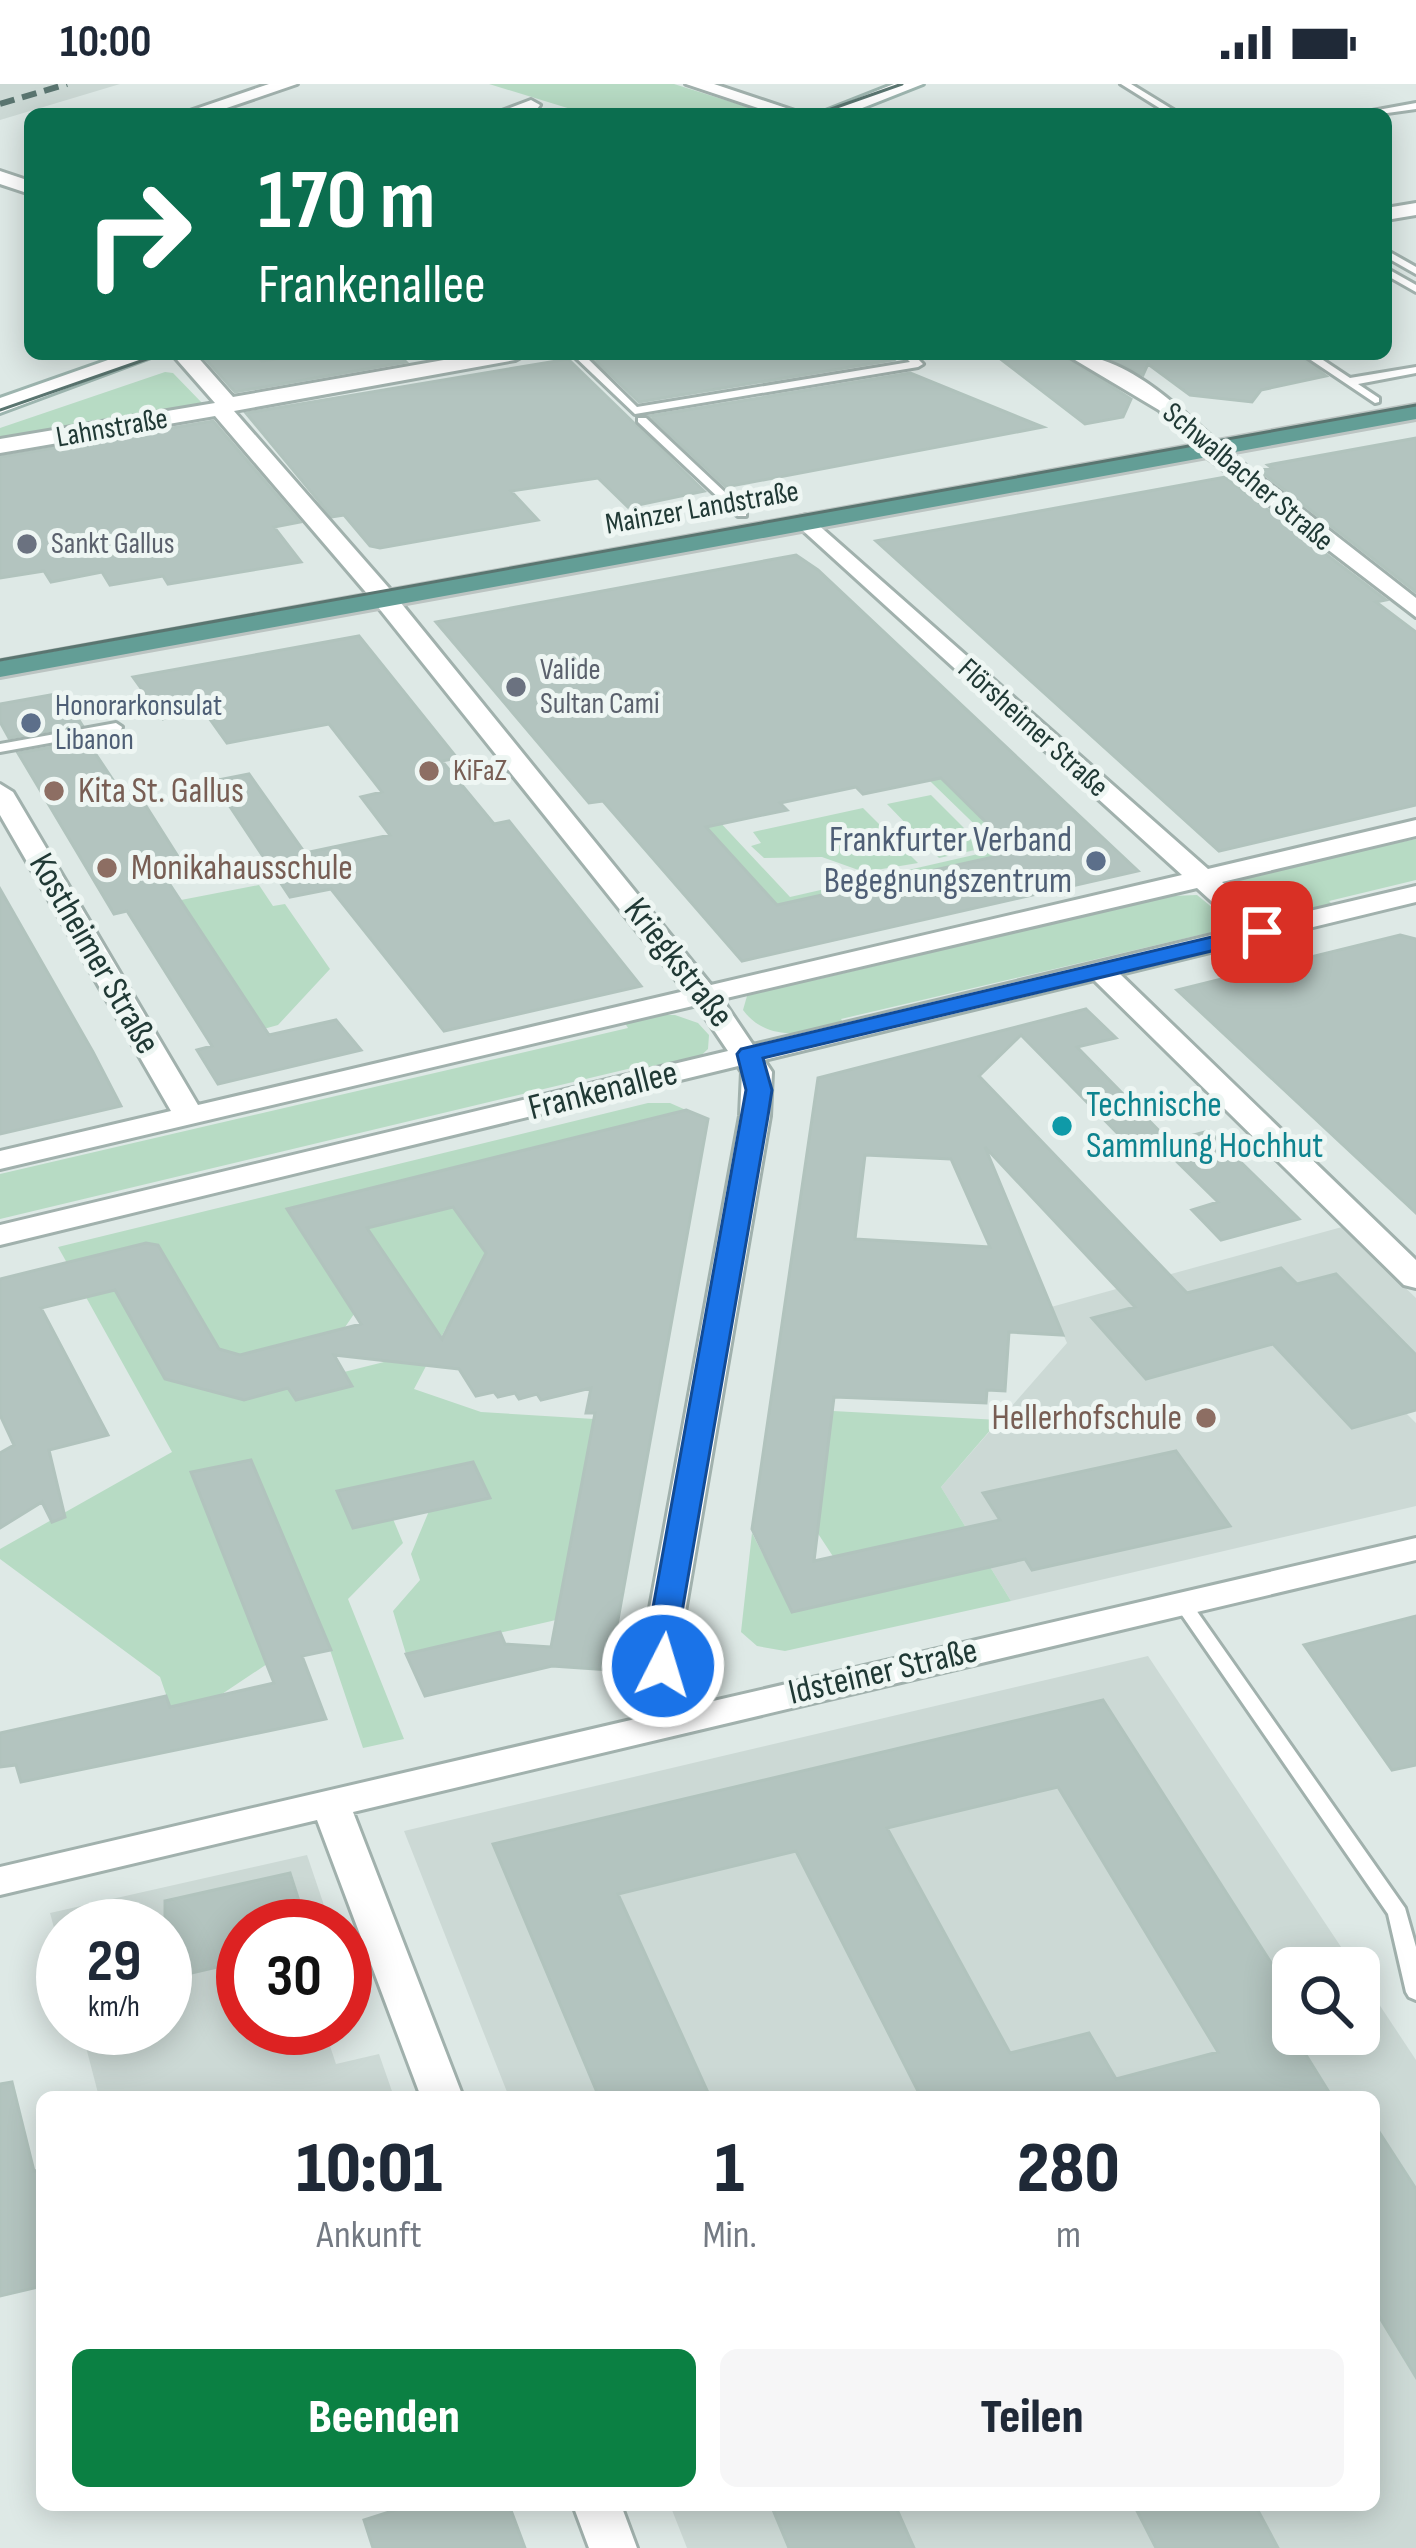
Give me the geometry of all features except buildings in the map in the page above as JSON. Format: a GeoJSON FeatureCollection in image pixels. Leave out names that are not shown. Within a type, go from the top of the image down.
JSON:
{"type":"FeatureCollection","features":[{"type":"Feature","properties":{"kind":"main road","name":"Mainzer Landstraße"},"geometry":{"type":"LineString","coordinates":[[0,646],[807,522],[1416,393]]}},
{"type":"Feature","properties":{"kind":"main road","name":"Mainzer Landstraße"},"geometry":{"type":"LineString","coordinates":[[0,669],[742,514],[1205,440],[1416,412]]}},
{"type":"Feature","properties":{"kind":"street"},"geometry":{"type":"LineString","coordinates":[[218,108],[288,84]]}},
{"type":"Feature","properties":{"kind":"street"},"geometry":{"type":"LineString","coordinates":[[695,84],[775,108]]}},
{"type":"Feature","properties":{"kind":"street"},"geometry":{"type":"LineString","coordinates":[[845,108],[913,84]]}},
{"type":"Feature","properties":{"kind":"street"},"geometry":{"type":"LineString","coordinates":[[522,108],[531,105]]}},
{"type":"Feature","properties":{"kind":"street"},"geometry":{"type":"LineString","coordinates":[[0,406],[130,360]]}},
{"type":"Feature","properties":{"kind":"street","name":"Kriegkstraße"},"geometry":{"type":"LineString","coordinates":[[188,360],[749,1054],[759,1090],[662,1641],[663,1666],[682,1718]]}},
{"type":"Feature","properties":{"kind":"street","name":"Lahnstraße"},"geometry":{"type":"LineString","coordinates":[[0,446],[482,360]]}},
{"type":"Feature","properties":{"kind":"street","name":"Schwalbacher Straße"},"geometry":{"type":"LineString","coordinates":[[1084,360],[1106,376],[1134,384],[1416,610]]}},
{"type":"Feature","properties":{"kind":"street","name":"Flörsheimer Straße"},"geometry":{"type":"LineString","coordinates":[[807,522],[1262,932]]}},
{"type":"Feature","properties":{"kind":"street","name":"Kostheimer Straße"},"geometry":{"type":"LineString","coordinates":[[0,792],[189,1116]]}},
{"type":"Feature","properties":{"kind":"street","name":"Frankenallee"},"geometry":{"type":"LineString","coordinates":[[0,1160],[1416,828]]}},
{"type":"Feature","properties":{"kind":"street","name":"Frankenallee"},"geometry":{"type":"LineString","coordinates":[[0,1235],[1416,894]]}},
{"type":"Feature","properties":{"kind":"street"},"geometry":{"type":"LineString","coordinates":[[1102,972],[1416,1278]]}},
{"type":"Feature","properties":{"kind":"street","name":"Idsteiner Straße"},"geometry":{"type":"LineString","coordinates":[[0,1881],[1416,1549]]}},
{"type":"Feature","properties":{"kind":"street"},"geometry":{"type":"LineString","coordinates":[[331,1805],[440,2091]]}},
{"type":"Feature","properties":{"kind":"street"},"geometry":{"type":"LineString","coordinates":[[599,2511],[613,2548]]}},
{"type":"Feature","properties":{"kind":"lane"},"geometry":{"type":"LineString","coordinates":[[1125,84],[1164,108]]}},
{"type":"Feature","properties":{"kind":"lane"},"geometry":{"type":"LineString","coordinates":[[583,360],[635,411],[918,364],[914,360]]}},
{"type":"Feature","properties":{"kind":"lane"},"geometry":{"type":"LineString","coordinates":[[1316,360],[1375,400]]}},
{"type":"Feature","properties":{"kind":"lane"},"geometry":{"type":"LineString","coordinates":[[1348,382],[1416,370]]}},
{"type":"Feature","properties":{"kind":"lane"},"geometry":{"type":"LineString","coordinates":[[643,420],[742,514]]}},
{"type":"Feature","properties":{"kind":"lane"},"geometry":{"type":"LineString","coordinates":[[0,748],[116,727]]}},
{"type":"Feature","properties":{"kind":"lane"},"geometry":{"type":"LineString","coordinates":[[1184,1604],[1398,1913],[1416,1992]]}},
{"type":"Feature","properties":{"kind":"shaded area"},"geometry":{"type":"Polygon","coordinates":[[[0,84],[120,84],[40,108],[24,108],[24,113],[0,120],[0,84]]]}},
{"type":"Feature","properties":{"kind":"shaded area","name":"Hellerhofschule"},"geometry":{"type":"Polygon","coordinates":[[[1342,1227],[1416,1298],[1416,1410],[1406,1413],[1416,1423],[1416,1506],[1011,1601],[941,1487],[1067,1343],[1051,1307],[1342,1227]]]}},
{"type":"Feature","properties":{"kind":"shaded area"},"geometry":{"type":"Polygon","coordinates":[[[1148,1656],[1341,1947],[1272,1947],[1272,2055],[1380,2055],[1380,2006],[1416,2060],[1416,2548],[687,2548],[672,2511],[1380,2511],[1380,2091],[507,2091],[404,1831],[1148,1656]]]}},
{"type":"Feature","properties":{"kind":"shaded area"},"geometry":{"type":"Polygon","coordinates":[[[307,1855],[322,1899],[216,1899],[216,2055],[333,2055],[336,2064],[379,2054],[392,2091],[97,2091],[88,2055],[192,2055],[192,1899],[112,1899],[307,1855]]]}},
{"type":"Feature","properties":{"kind":"green space"},"geometry":{"type":"Polygon","coordinates":[[[489,84],[674,84],[751,108],[567,108],[489,84]]]}},
{"type":"Feature","properties":{"kind":"green space"},"geometry":{"type":"Polygon","coordinates":[[[173,373],[203,404],[0,443],[0,428],[173,373]]]}},
{"type":"Feature","properties":{"kind":"green space"},"geometry":{"type":"Polygon","coordinates":[[[901,742],[1032,854],[773,913],[775,902],[700,835],[674,773],[790,897],[1000,849],[899,751],[901,742]]]}},
{"type":"Feature","properties":{"kind":"green space"},"geometry":{"type":"Polygon","coordinates":[[[931,795],[984,848],[939,858],[887,804],[931,795]]]}},
{"type":"Feature","properties":{"kind":"green space"},"geometry":{"type":"Polygon","coordinates":[[[863,808],[918,863],[864,872],[822,857],[764,858],[751,846],[761,843],[753,832],[863,808]]]}},
{"type":"Feature","properties":{"kind":"green space"},"geometry":{"type":"Polygon","coordinates":[[[1416,839],[1416,880],[1329,901],[1335,907],[1280,914],[1256,908],[1232,891],[1238,876],[1416,839]]]}},
{"type":"Feature","properties":{"kind":"green space"},"geometry":{"type":"Polygon","coordinates":[[[259,885],[273,906],[285,904],[330,969],[278,1025],[260,1030],[181,900],[259,885]]]}},
{"type":"Feature","properties":{"kind":"green space"},"geometry":{"type":"Polygon","coordinates":[[[1197,895],[1219,913],[1220,923],[1212,932],[841,1019],[845,1026],[777,1032],[753,1021],[743,1010],[747,996],[808,975],[815,980],[1171,896],[1197,895]]]}},
{"type":"Feature","properties":{"kind":"green space"},"geometry":{"type":"Polygon","coordinates":[[[675,1015],[698,1023],[709,1035],[708,1049],[694,1062],[643,1074],[636,1067],[0,1219],[0,1174],[628,1028],[623,1020],[675,1015]]]}},
{"type":"Feature","properties":{"kind":"green space"},"geometry":{"type":"Polygon","coordinates":[[[648,1103],[670,1103],[686,1110],[290,1214],[354,1314],[341,1333],[249,1357],[219,1349],[158,1245],[146,1243],[67,1263],[58,1247],[648,1103]]]}},
{"type":"Feature","properties":{"kind":"green space"},"geometry":{"type":"Polygon","coordinates":[[[453,1207],[486,1254],[478,1329],[446,1328],[414,1389],[481,1412],[594,1419],[556,1620],[406,1654],[393,1611],[420,1580],[411,1554],[429,1511],[490,1497],[472,1462],[337,1491],[353,1527],[393,1519],[403,1543],[348,1599],[404,1739],[363,1748],[330,1650],[251,1460],[192,1472],[267,1664],[219,1696],[170,1706],[160,1677],[0,1559],[0,1549],[172,1452],[82,1290],[111,1282],[244,1400],[288,1388],[297,1400],[351,1386],[344,1372],[388,1361],[423,1312],[363,1226],[453,1207]]]}},
{"type":"Feature","properties":{"kind":"green space"},"geometry":{"type":"Polygon","coordinates":[[[833,1411],[999,1420],[941,1487],[1011,1601],[785,1651],[757,1646],[741,1632],[752,1533],[792,1612],[977,1570],[951,1530],[836,1561],[817,1532],[833,1411]]]}},
{"type":"Feature","properties":{"kind":"tram line"},"geometry":{"type":"LineString","coordinates":[[834,108],[902,84]]}},
{"type":"Feature","properties":{"kind":"tram line"},"geometry":{"type":"LineString","coordinates":[[0,410],[144,360]]}},
{"type":"Feature","properties":{"kind":"tram line"},"geometry":{"type":"LineString","coordinates":[[0,660],[1416,405]]}},
{"type":"Feature","properties":{"kind":"railway"},"geometry":{"type":"LineString","coordinates":[[0,104],[67,84]]}},
{"type":"Feature","properties":{"kind":"place","name":"Sankt Gallus"},"geometry":{"type":"Point","coordinates":[27,544]}},
{"type":"Feature","properties":{"kind":"place","name":"Valide Sultan Cami"},"geometry":{"type":"Point","coordinates":[516,687]}},
{"type":"Feature","properties":{"kind":"place","name":"Honorarkonsulat Libanon"},"geometry":{"type":"Point","coordinates":[31,723]}},
{"type":"Feature","properties":{"kind":"place","name":"KiFaZ"},"geometry":{"type":"Point","coordinates":[429,771]}},
{"type":"Feature","properties":{"kind":"place","name":"Kita St. Gallus"},"geometry":{"type":"Point","coordinates":[54,791]}},
{"type":"Feature","properties":{"kind":"place","name":"Frankfurter Verband Begegnungszentrum"},"geometry":{"type":"Point","coordinates":[1096,861]}},
{"type":"Feature","properties":{"kind":"place","name":"Monikahausschule"},"geometry":{"type":"Point","coordinates":[107,868]}},
{"type":"Feature","properties":{"kind":"place","name":"Technische Sammlung Hochhut"},"geometry":{"type":"Point","coordinates":[1062,1126]}},
{"type":"Feature","properties":{"kind":"place","name":"Hellerhofschule"},"geometry":{"type":"Point","coordinates":[1206,1418]}},
{"type":"Feature","properties":{"kind":"route"},"geometry":{"type":"LineString","coordinates":[[663,1666],[662,1641],[759,1090],[749,1054],[1262,932]]}}]}
